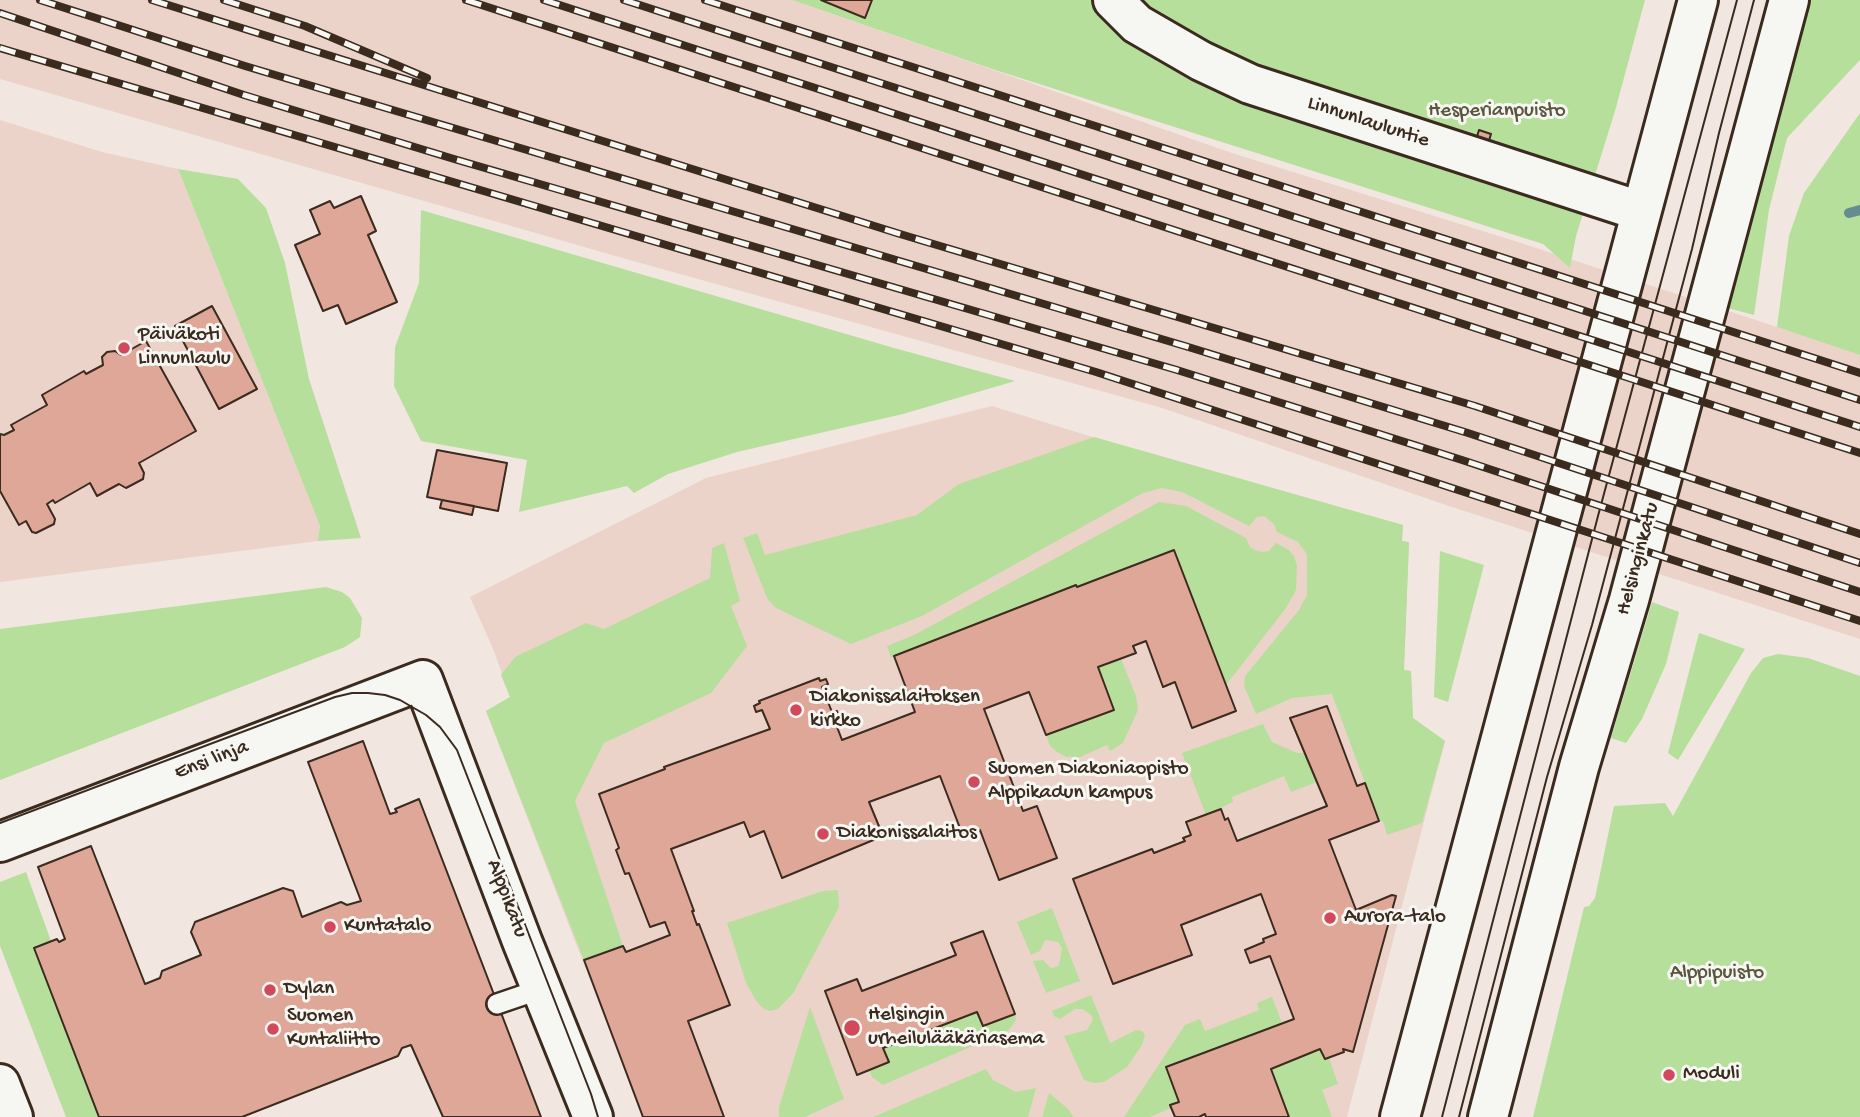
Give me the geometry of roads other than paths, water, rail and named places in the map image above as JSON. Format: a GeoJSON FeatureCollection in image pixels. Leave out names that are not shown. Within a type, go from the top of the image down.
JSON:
{"type":"FeatureCollection","features":[{"type":"Feature","properties":{"kind":"main road","name":"Linnunlauluntie"},"geometry":{"type":"LineString","coordinates":[[1113,0],[1137,24],[1201,61],[1250,84],[1640,211]]}},
{"type":"Feature","properties":{"kind":"main road"},"geometry":{"type":"LineString","coordinates":[[1400,1117],[1698,0]]}},
{"type":"Feature","properties":{"kind":"main road","name":"Helsinginkatu"},"geometry":{"type":"LineString","coordinates":[[1488,1117],[1579,767],[1629,600],[1789,0]]}},
{"type":"Feature","properties":{"kind":"main road","name":"Ensi linja"},"geometry":{"type":"LineString","coordinates":[[0,842],[423,680]]}},
{"type":"Feature","properties":{"kind":"main road","name":"Alppikatu"},"geometry":{"type":"LineString","coordinates":[[423,680],[593,1117]]}},
{"type":"Feature","properties":{"kind":"main road"},"geometry":{"type":"LineString","coordinates":[[0,1084],[13,1117]]}},
{"type":"Feature","properties":{"kind":"lane"},"geometry":{"type":"LineString","coordinates":[[497,1004],[541,989]]}},
{"type":"Feature","properties":{"kind":"waterway"},"geometry":{"type":"LineString","coordinates":[[1849,213],[1860,210]]}},
{"type":"Feature","properties":{"kind":"tram line"},"geometry":{"type":"LineString","coordinates":[[1442,1117],[1598,516],[1737,0]]}},
{"type":"Feature","properties":{"kind":"tram line"},"geometry":{"type":"LineString","coordinates":[[1459,1117],[1547,777],[1592,625],[1692,249],[1754,0]]}},
{"type":"Feature","properties":{"kind":"tram line"},"geometry":{"type":"LineString","coordinates":[[0,823],[335,697],[368,693],[400,700],[426,715],[440,727],[457,750],[598,1117]]}},
{"type":"Feature","properties":{"kind":"railway"},"geometry":{"type":"LineString","coordinates":[[40,0],[245,66],[1468,433],[1860,563]]}},
{"type":"Feature","properties":{"kind":"railway"},"geometry":{"type":"LineString","coordinates":[[152,0],[900,234],[1475,406],[1860,534]]}},
{"type":"Feature","properties":{"kind":"railway"},"geometry":{"type":"LineString","coordinates":[[224,0],[305,26],[427,78]]}},
{"type":"Feature","properties":{"kind":"railway"},"geometry":{"type":"LineString","coordinates":[[466,0],[1860,453]]}},
{"type":"Feature","properties":{"kind":"railway"},"geometry":{"type":"LineString","coordinates":[[544,0],[1860,427]]}},
{"type":"Feature","properties":{"kind":"railway"},"geometry":{"type":"LineString","coordinates":[[624,0],[1860,400]]}},
{"type":"Feature","properties":{"kind":"railway"},"geometry":{"type":"LineString","coordinates":[[705,0],[1860,373]]}},
{"type":"Feature","properties":{"kind":"railway"},"geometry":{"type":"LineString","coordinates":[[0,13],[244,95],[454,159],[1177,370],[1462,460],[1860,592]]}},
{"type":"Feature","properties":{"kind":"railway"},"geometry":{"type":"LineString","coordinates":[[0,48],[1096,372],[1860,621]]}},
{"type":"Feature","properties":{"kind":"place","name":"Päiväkoti Linnunlaulu"},"geometry":{"type":"Point","coordinates":[124,348]}},
{"type":"Feature","properties":{"kind":"place","name":"Diakonissalaitoksen kirkko"},"geometry":{"type":"Point","coordinates":[796,710]}},
{"type":"Feature","properties":{"kind":"place","name":"Suomen Diakoniaopisto Alppikadun kampus"},"geometry":{"type":"Point","coordinates":[974,782]}},
{"type":"Feature","properties":{"kind":"place","name":"Diakonissalaitos"},"geometry":{"type":"Point","coordinates":[823,834]}},
{"type":"Feature","properties":{"kind":"place","name":"Aurora-talo"},"geometry":{"type":"Point","coordinates":[1330,918]}},
{"type":"Feature","properties":{"kind":"place","name":"Kuntatalo"},"geometry":{"type":"Point","coordinates":[330,927]}},
{"type":"Feature","properties":{"kind":"place","name":"Dylan"},"geometry":{"type":"Point","coordinates":[270,990]}},
{"type":"Feature","properties":{"kind":"place","name":"Helsingin urheilulääkäriasema"},"geometry":{"type":"Point","coordinates":[852,1028]}},
{"type":"Feature","properties":{"kind":"place","name":"Suomen Kuntaliitto"},"geometry":{"type":"Point","coordinates":[273,1029]}},
{"type":"Feature","properties":{"kind":"place","name":"Moduli"},"geometry":{"type":"Point","coordinates":[1669,1075]}},
{"type":"Feature","properties":{"kind":"park label","name":"Hesperianpuisto"},"geometry":{"type":"Point","coordinates":[1497,112]}},
{"type":"Feature","properties":{"kind":"park label","name":"Alppipuisto"},"geometry":{"type":"Point","coordinates":[1717,974]}}]}
